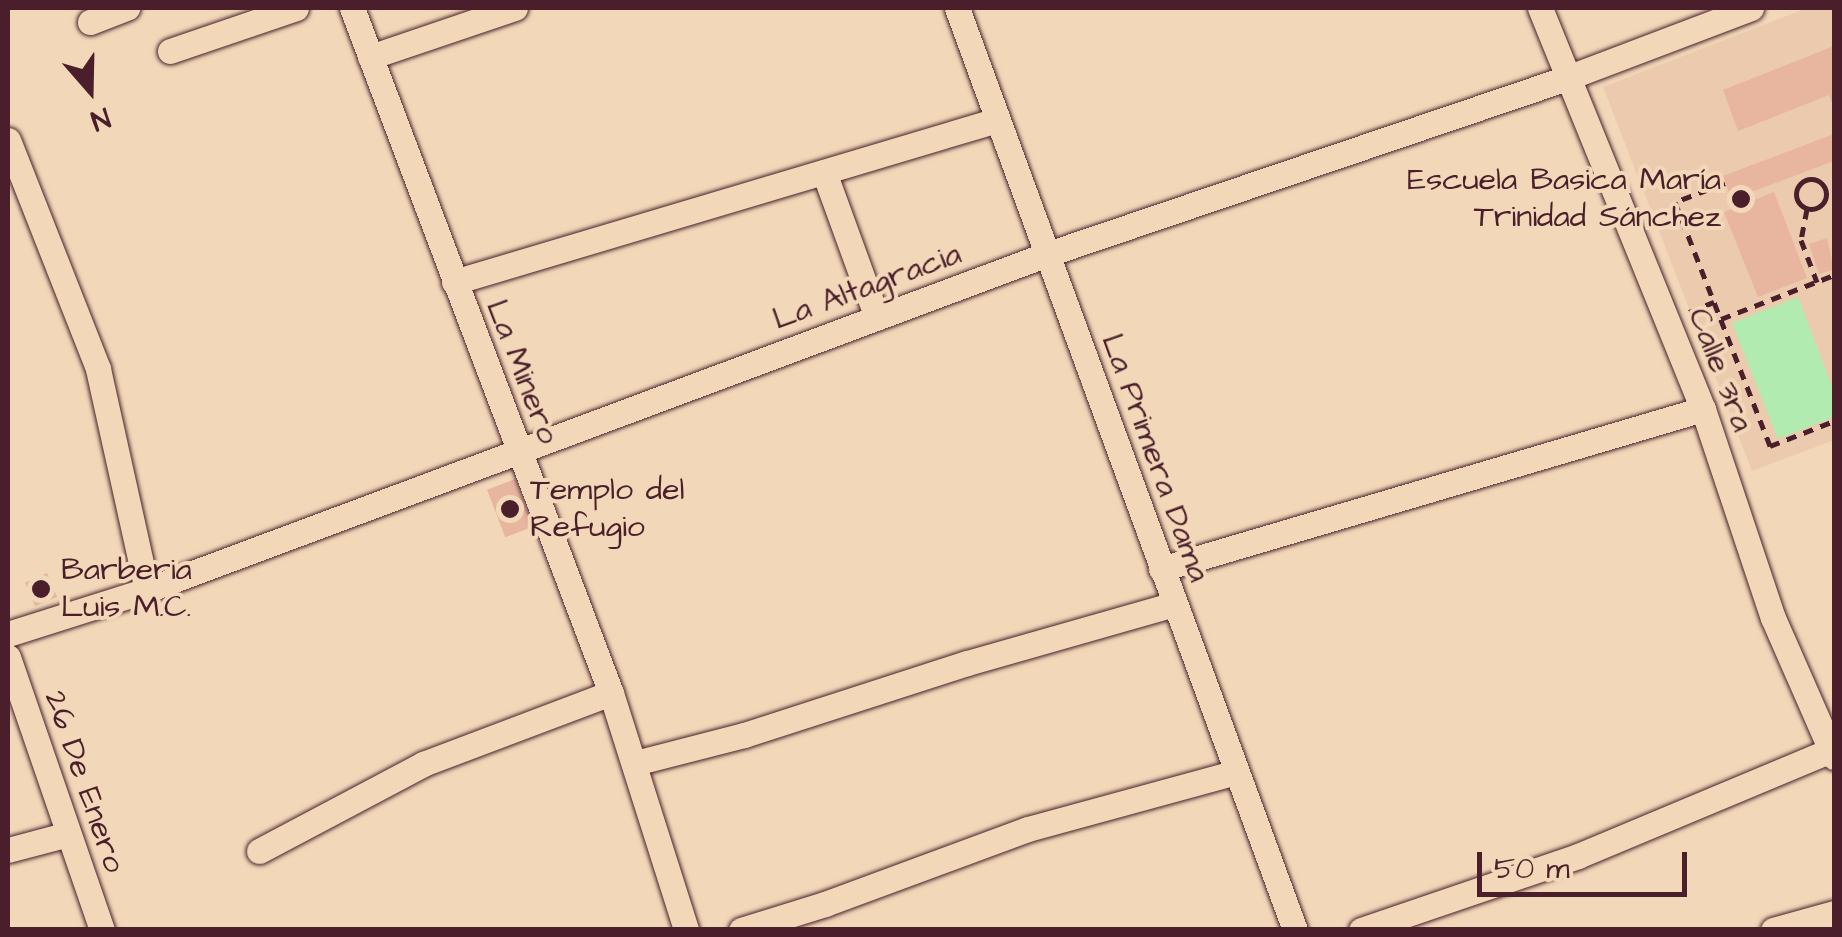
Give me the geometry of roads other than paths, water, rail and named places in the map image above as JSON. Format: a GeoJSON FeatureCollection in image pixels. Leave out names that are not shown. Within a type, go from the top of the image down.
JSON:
{"type":"FeatureCollection","features":[{"type":"Feature","properties":{"kind":"street"},"geometry":{"type":"LineString","coordinates":[[90,22],[127,8]]}},
{"type":"Feature","properties":{"kind":"street"},"geometry":{"type":"LineString","coordinates":[[170,51],[296,8]]}},
{"type":"Feature","properties":{"kind":"street","name":"La Minero"},"geometry":{"type":"LineString","coordinates":[[352,8],[611,693],[686,930]]}},
{"type":"Feature","properties":{"kind":"street"},"geometry":{"type":"LineString","coordinates":[[370,57],[514,8]]}},
{"type":"Feature","properties":{"kind":"street","name":"La Primera Dama"},"geometry":{"type":"LineString","coordinates":[[957,8],[1295,930]]}},
{"type":"Feature","properties":{"kind":"street","name":"Calle 3ra"},"geometry":{"type":"LineString","coordinates":[[1540,8],[1703,409],[1773,618],[1833,754]]}},
{"type":"Feature","properties":{"kind":"street","name":"La Altagracia"},"geometry":{"type":"LineString","coordinates":[[8,634],[148,590],[1045,255],[1567,78],[1751,8]]}},
{"type":"Feature","properties":{"kind":"street"},"geometry":{"type":"LineString","coordinates":[[454,282],[997,120]]}},
{"type":"Feature","properties":{"kind":"street"},"geometry":{"type":"LineString","coordinates":[[9,147],[98,369],[148,590]]}},
{"type":"Feature","properties":{"kind":"street"},"geometry":{"type":"LineString","coordinates":[[824,172],[877,318]]}},
{"type":"Feature","properties":{"kind":"street"},"geometry":{"type":"LineString","coordinates":[[1160,569],[1703,409]]}},
{"type":"Feature","properties":{"kind":"street"},"geometry":{"type":"LineString","coordinates":[[635,764],[744,735],[967,663],[1174,604]]}},
{"type":"Feature","properties":{"kind":"street","name":"26 De Enero"},"geometry":{"type":"LineString","coordinates":[[8,656],[102,930]]}},
{"type":"Feature","properties":{"kind":"street"},"geometry":{"type":"LineString","coordinates":[[259,851],[423,764],[611,693]]}},
{"type":"Feature","properties":{"kind":"street"},"geometry":{"type":"LineString","coordinates":[[1361,930],[1578,856],[1833,754]]}},
{"type":"Feature","properties":{"kind":"street"},"geometry":{"type":"LineString","coordinates":[[740,930],[825,904],[1028,830],[1236,772]]}},
{"type":"Feature","properties":{"kind":"street"},"geometry":{"type":"LineString","coordinates":[[8,850],[68,834]]}},
{"type":"Feature","properties":{"kind":"street"},"geometry":{"type":"LineString","coordinates":[[1773,930],[1834,913]]}},
{"type":"Feature","properties":{"kind":"place","name":"Escuela Basica María Trinidad Sánchez"},"geometry":{"type":"Point","coordinates":[1741,199]}},
{"type":"Feature","properties":{"kind":"place","name":"Templo del Refugio"},"geometry":{"type":"Point","coordinates":[510,509]}},
{"type":"Feature","properties":{"kind":"place","name":"Barberia Luis M.C."},"geometry":{"type":"Point","coordinates":[41,589]}}]}
